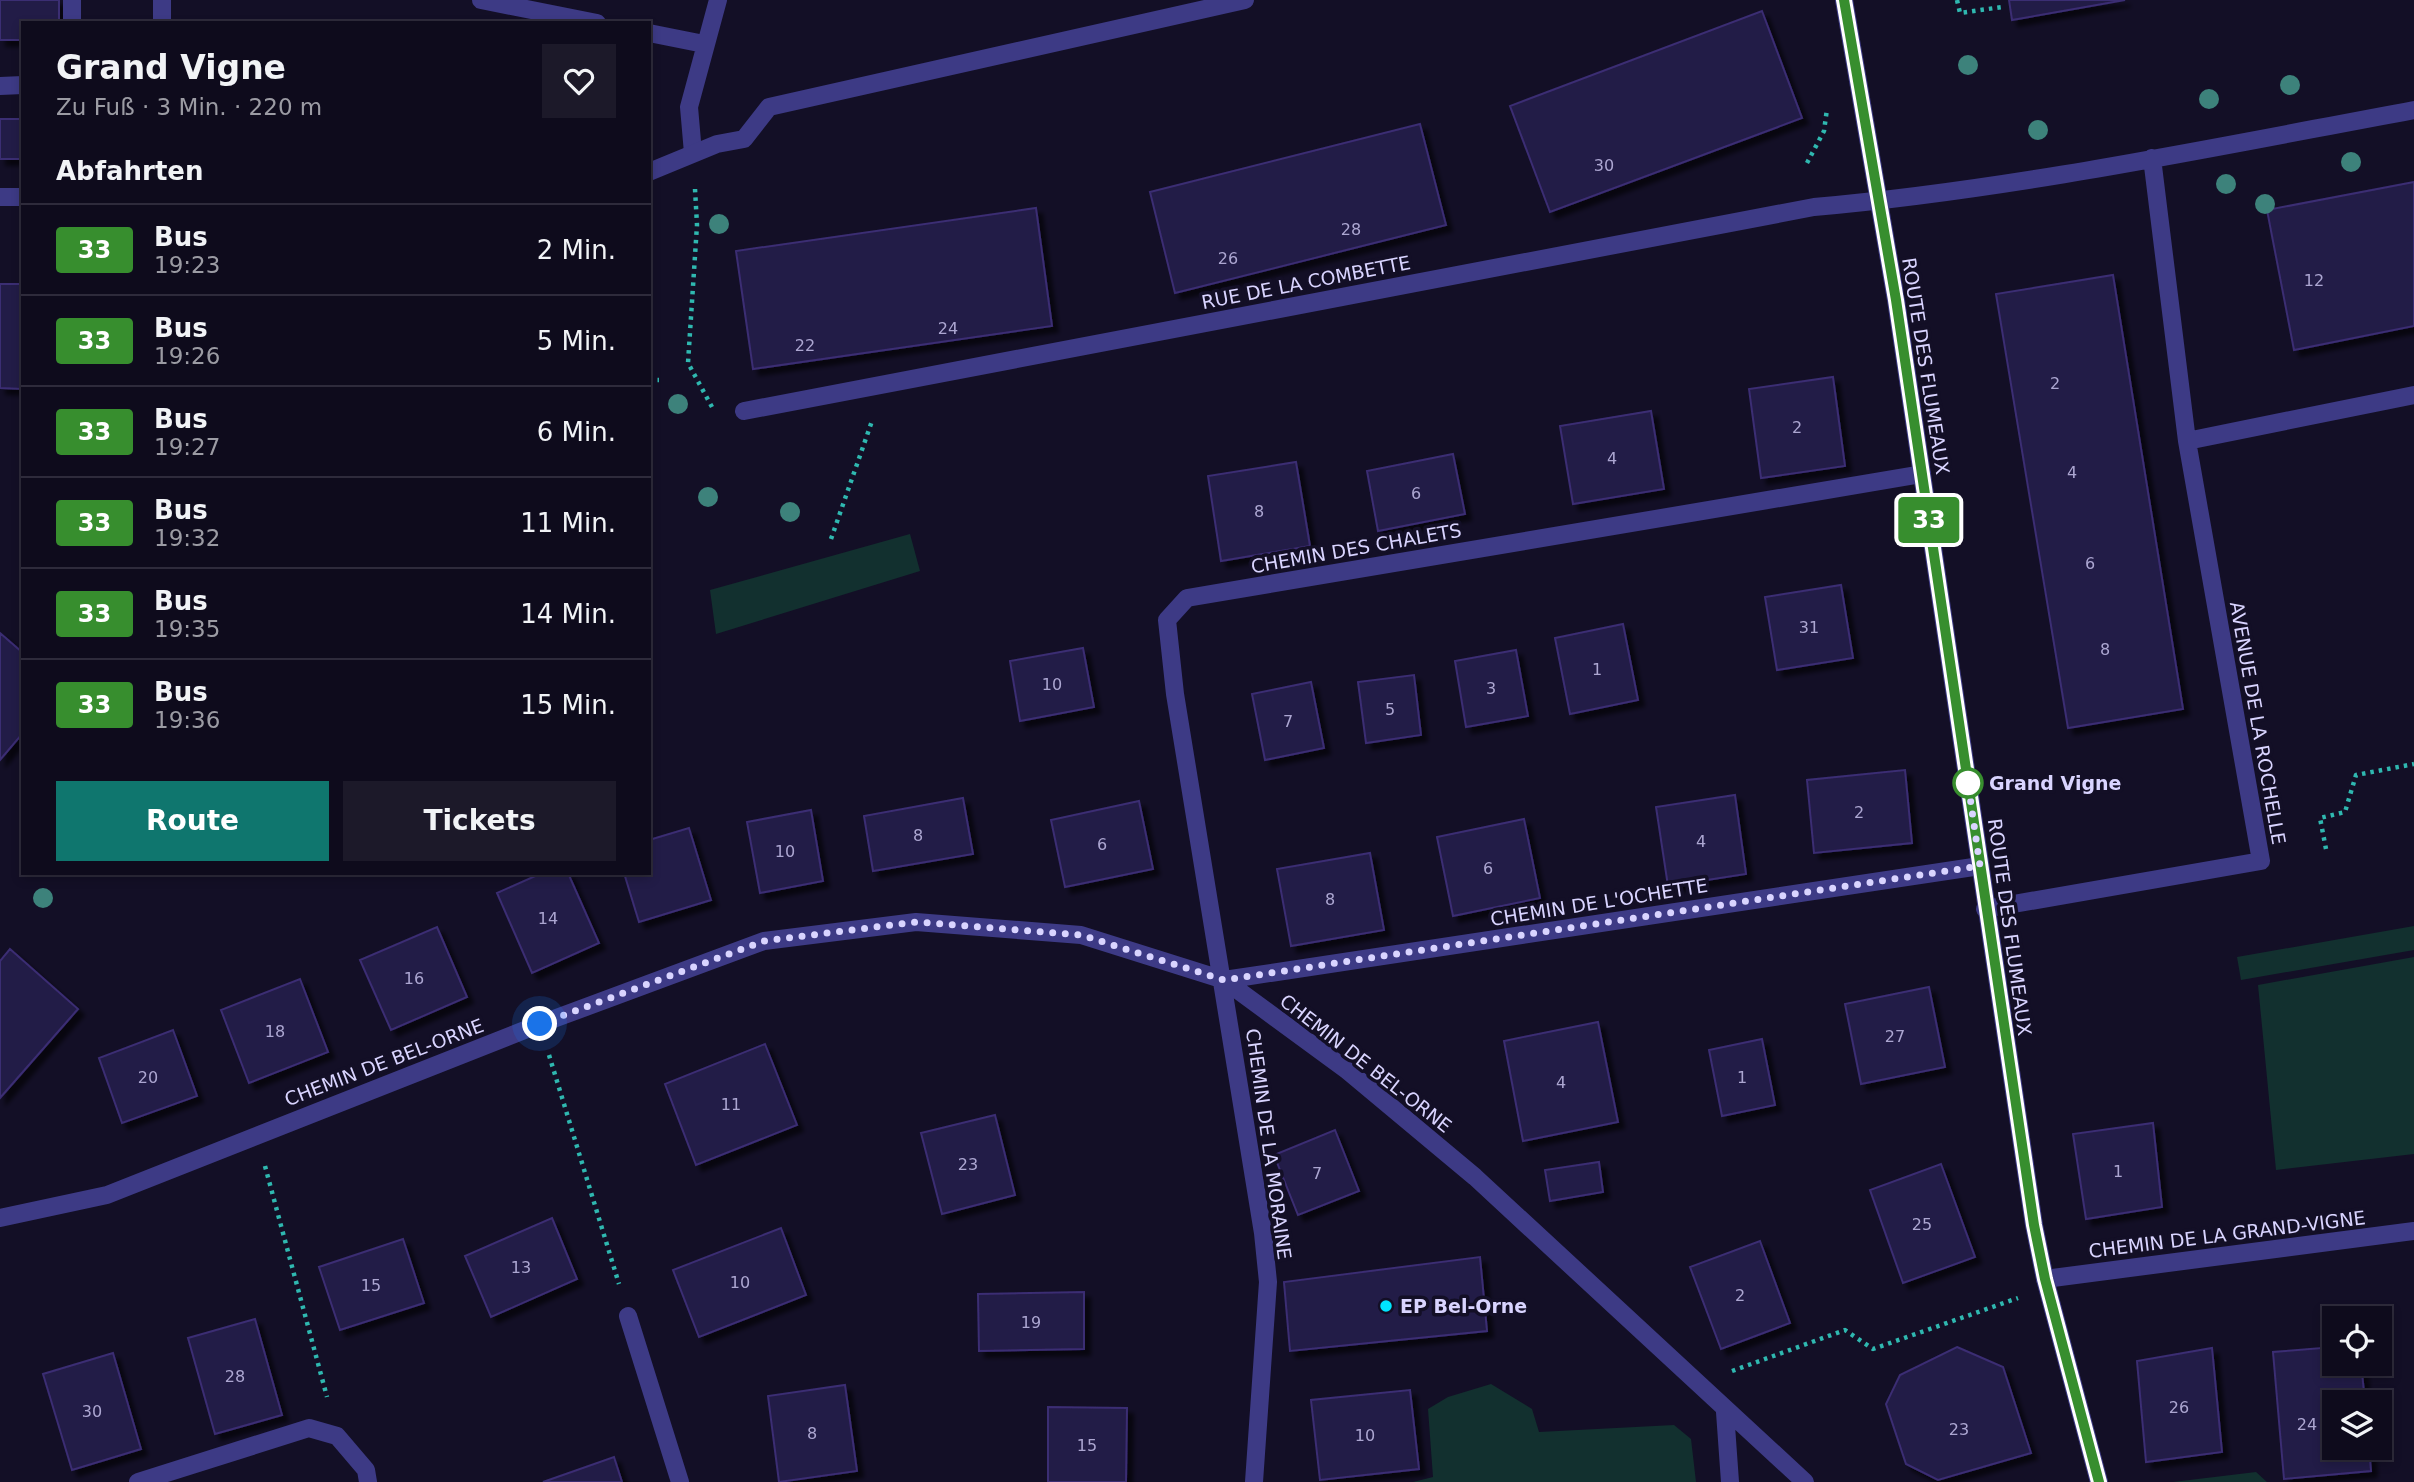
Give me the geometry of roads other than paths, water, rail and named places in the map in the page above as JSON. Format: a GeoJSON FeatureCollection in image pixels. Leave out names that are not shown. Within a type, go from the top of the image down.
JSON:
{"type":"FeatureCollection","features":[{"type":"Feature","properties":{"kind":"street"},"geometry":{"type":"LineString","coordinates":[[72,0],[72,21]]}},
{"type":"Feature","properties":{"kind":"street"},"geometry":{"type":"LineString","coordinates":[[162,0],[162,21]]}},
{"type":"Feature","properties":{"kind":"street"},"geometry":{"type":"LineString","coordinates":[[481,0],[587,21]]}},
{"type":"Feature","properties":{"kind":"street"},"geometry":{"type":"LineString","coordinates":[[693,153],[689,107],[718,0]]}},
{"type":"Feature","properties":{"kind":"street"},"geometry":{"type":"LineString","coordinates":[[651,171],[693,153],[744,139],[769,107],[1245,0]]}},
{"type":"Feature","properties":{"kind":"street","name":"ROUTE DES FLUMEAUX"},"geometry":{"type":"LineString","coordinates":[[1844,0],[1896,300],[1985,909],[2045,1279],[2099,1482]]}},
{"type":"Feature","properties":{"kind":"street"},"geometry":{"type":"LineString","coordinates":[[651,33],[704,44]]}},
{"type":"Feature","properties":{"kind":"street"},"geometry":{"type":"LineString","coordinates":[[0,86],[21,85]]}},
{"type":"Feature","properties":{"kind":"street"},"geometry":{"type":"LineString","coordinates":[[1877,202],[2152,158],[2414,110]]}},
{"type":"Feature","properties":{"kind":"street","name":"AVENUE DE LA ROCHELLE"},"geometry":{"type":"LineString","coordinates":[[1985,909],[2261,861],[2187,441],[2152,158]]}},
{"type":"Feature","properties":{"kind":"street"},"geometry":{"type":"LineString","coordinates":[[0,197],[21,197]]}},
{"type":"Feature","properties":{"kind":"street","name":"RUE DE LA COMBETTE"},"geometry":{"type":"LineString","coordinates":[[744,411],[1800,209],[1877,202]]}},
{"type":"Feature","properties":{"kind":"street"},"geometry":{"type":"LineString","coordinates":[[2187,441],[2414,395]]}},
{"type":"Feature","properties":{"kind":"street","name":"CHEMIN DES CHALETS"},"geometry":{"type":"LineString","coordinates":[[1224,980],[1175,694],[1167,620],[1188,598],[1922,474]]}},
{"type":"Feature","properties":{"kind":"street","name":"CHEMIN DE L'OCHETTE"},"geometry":{"type":"LineString","coordinates":[[1224,980],[1980,866]]}},
{"type":"Feature","properties":{"kind":"street","name":"CHEMIN DE BEL-ORNE"},"geometry":{"type":"LineString","coordinates":[[0,1218],[107,1195],[540,1024],[764,941],[916,922],[1081,935],[1224,980],[1348,1071],[1475,1177],[1725,1412],[1805,1482]]}},
{"type":"Feature","properties":{"kind":"street","name":"CHEMIN DE LA MORAINE"},"geometry":{"type":"LineString","coordinates":[[1224,980],[1263,1233],[1268,1282],[1254,1482]]}},
{"type":"Feature","properties":{"kind":"street","name":"CHEMIN DE LA GRAND-VIGNE"},"geometry":{"type":"LineString","coordinates":[[2045,1279],[2414,1231]]}},
{"type":"Feature","properties":{"kind":"street"},"geometry":{"type":"LineString","coordinates":[[628,1316],[680,1482]]}},
{"type":"Feature","properties":{"kind":"street"},"geometry":{"type":"LineString","coordinates":[[1725,1412],[1730,1482]]}},
{"type":"Feature","properties":{"kind":"street"},"geometry":{"type":"LineString","coordinates":[[138,1482],[309,1428],[337,1436],[366,1469],[368,1482]]}},
{"type":"Feature","properties":{"kind":"place","name":"Grand Vigne"},"geometry":{"type":"Point","coordinates":[1968,783]}},
{"type":"Feature","properties":{"kind":"place","name":"EP Bel-Orne"},"geometry":{"type":"Point","coordinates":[1386,1306]}}]}
